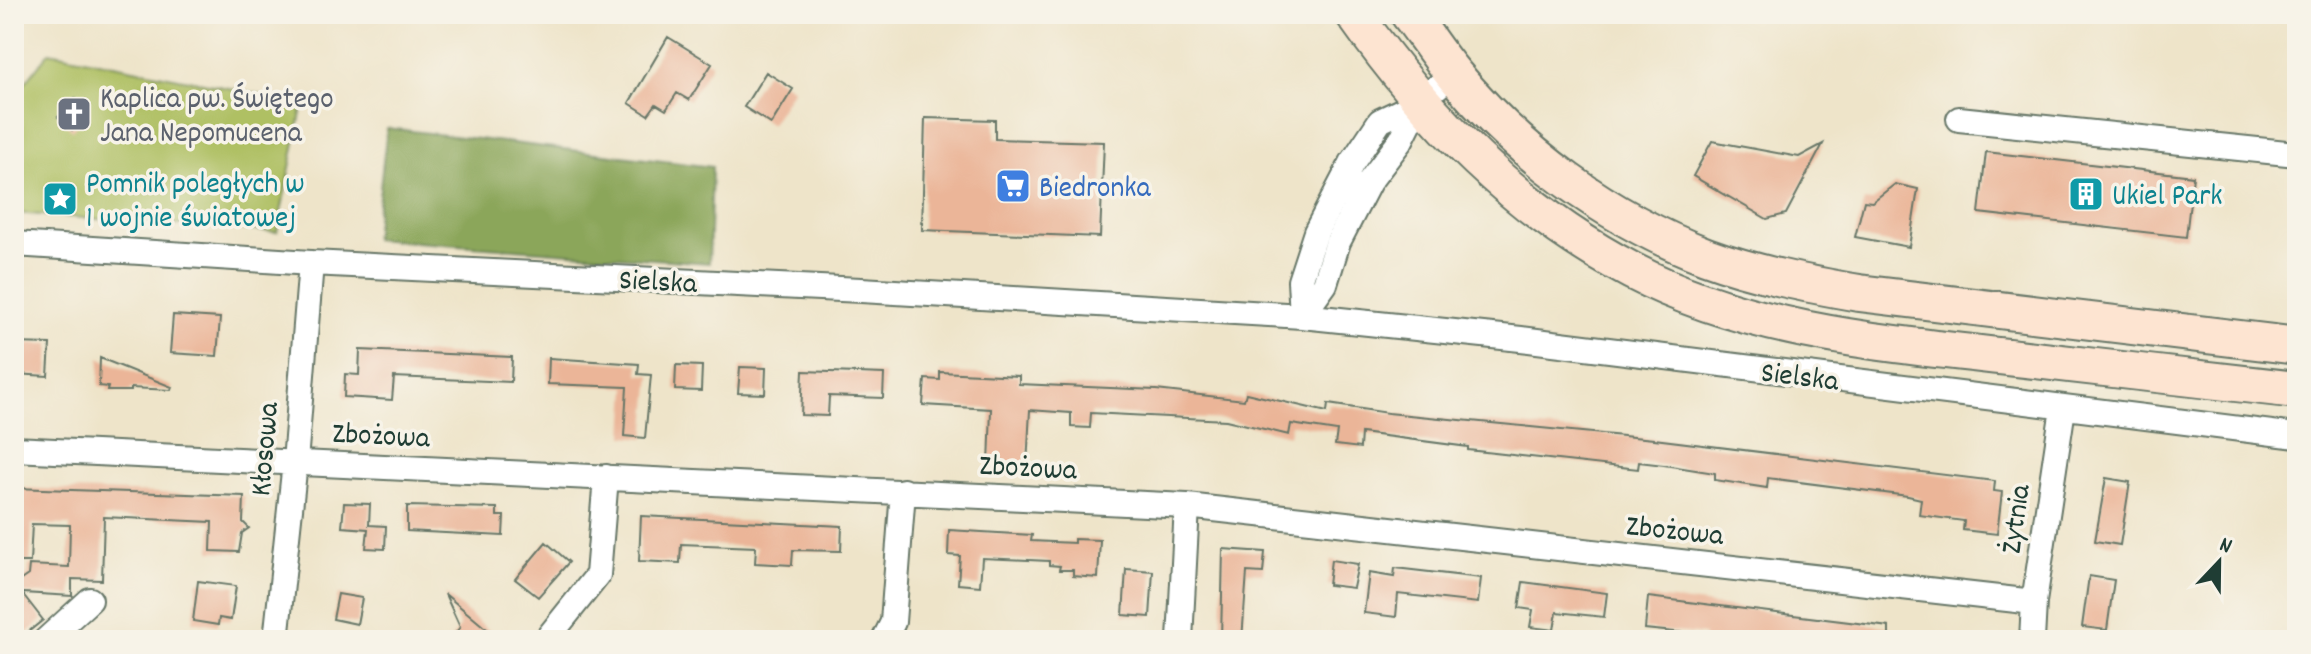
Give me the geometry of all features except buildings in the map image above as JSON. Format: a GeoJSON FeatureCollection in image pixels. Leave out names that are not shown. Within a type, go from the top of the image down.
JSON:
{"type":"FeatureCollection","features":[{"type":"Feature","properties":{"kind":"main road","name":"Sielska"},"geometry":{"type":"LineString","coordinates":[[1354,14],[1420,102],[1469,153],[1516,194],[1578,239],[1633,271],[1701,300],[1763,319],[1830,334],[2297,390]]}},
{"type":"Feature","properties":{"kind":"main road"},"geometry":{"type":"LineString","coordinates":[[1409,14],[1453,73],[1510,133],[1577,188],[1631,221],[1704,255],[1796,282],[1859,293],[2297,346]]}},
{"type":"Feature","properties":{"kind":"street"},"geometry":{"type":"LineString","coordinates":[[1302,316],[1325,284],[1338,242],[1369,182],[1401,140],[1420,102],[1453,73]]}},
{"type":"Feature","properties":{"kind":"street"},"geometry":{"type":"LineString","coordinates":[[1959,119],[2297,154]]}},
{"type":"Feature","properties":{"kind":"street","name":"Sielska"},"geometry":{"type":"LineString","coordinates":[[14,244],[1302,316],[1521,339],[2297,436]]}},
{"type":"Feature","properties":{"kind":"street","name":"Kłosowa"},"geometry":{"type":"LineString","coordinates":[[276,640],[295,462],[311,263]]}},
{"type":"Feature","properties":{"kind":"street","name":"Żytnia"},"geometry":{"type":"LineString","coordinates":[[2032,640],[2034,602],[2063,408]]}},
{"type":"Feature","properties":{"kind":"street","name":"Zbożowa"},"geometry":{"type":"LineString","coordinates":[[14,449],[1187,506],[2034,602]]}},
{"type":"Feature","properties":{"kind":"street"},"geometry":{"type":"LineString","coordinates":[[546,640],[598,575],[606,477]]}},
{"type":"Feature","properties":{"kind":"street"},"geometry":{"type":"LineString","coordinates":[[884,640],[893,622],[903,491]]}},
{"type":"Feature","properties":{"kind":"street"},"geometry":{"type":"LineString","coordinates":[[1180,640],[1187,506]]}},
{"type":"Feature","properties":{"kind":"street"},"geometry":{"type":"LineString","coordinates":[[46,640],[90,600]]}},
{"type":"Feature","properties":{"kind":"green space"},"geometry":{"type":"Polygon","coordinates":[[[49,52],[303,103],[277,232],[14,213],[14,97],[49,52]]]}},
{"type":"Feature","properties":{"kind":"green space"},"geometry":{"type":"Polygon","coordinates":[[[387,128],[712,167],[709,263],[374,239],[387,128]]]}},
{"type":"Feature","properties":{"kind":"place","name":"Kaplica pw. Świętego Jana Nepomucena"},"geometry":{"type":"Point","coordinates":[74,114]}},
{"type":"Feature","properties":{"kind":"place","name":"Biedronka"},"geometry":{"type":"Point","coordinates":[1013,186]}},
{"type":"Feature","properties":{"kind":"place","name":"Ukiel Park"},"geometry":{"type":"Point","coordinates":[2086,194]}},
{"type":"Feature","properties":{"kind":"place","name":"Pomnik poległych w 1 wojnie światowej"},"geometry":{"type":"Point","coordinates":[60,199]}}]}
